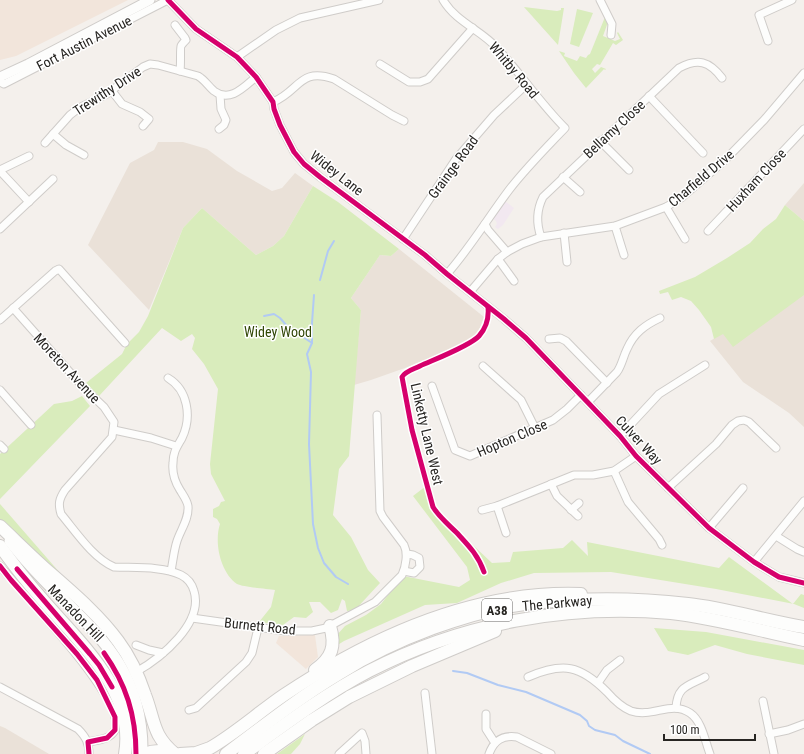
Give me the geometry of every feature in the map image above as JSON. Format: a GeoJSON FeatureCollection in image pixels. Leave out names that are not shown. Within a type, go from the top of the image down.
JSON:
{"type":"FeatureCollection","features":[{"type":"Feature","properties":{"kind":"highway"},"geometry":{"type":"LineString","coordinates":[[0,527],[103,622],[119,642],[136,672],[146,697],[155,730],[162,741],[174,754]]}},
{"type":"Feature","properties":{"kind":"highway"},"geometry":{"type":"LineString","coordinates":[[0,545],[41,598],[90,654],[107,677],[116,696],[123,717],[126,733],[125,754]]}},
{"type":"Feature","properties":{"kind":"highway","name":"A38"},"geometry":{"type":"LineString","coordinates":[[180,754],[196,753],[210,748],[285,695],[352,655],[389,636],[424,622],[492,601],[522,596],[560,593],[658,597],[690,604]]}},
{"type":"Feature","properties":{"kind":"highway","name":"The Parkway"},"geometry":{"type":"LineString","coordinates":[[226,754],[341,672],[394,644],[454,621],[483,613],[532,603],[642,600],[690,604],[804,627]]}},
{"type":"Feature","properties":{"kind":"highway","name":"The Parkway"},"geometry":{"type":"LineString","coordinates":[[244,754],[293,718],[332,692],[370,671],[430,644],[487,626],[520,619],[574,612],[606,611],[672,614],[736,625],[804,640]]}},
{"type":"Feature","properties":{"kind":"highway","name":"A38"},"geometry":{"type":"LineString","coordinates":[[264,754],[328,709],[412,666],[495,632],[511,627],[551,620],[574,612]]}},
{"type":"Feature","properties":{"kind":"highway"},"geometry":{"type":"LineString","coordinates":[[285,695],[327,660],[333,647],[333,634],[330,626]]}},
{"type":"Feature","properties":{"kind":"highway"},"geometry":{"type":"LineString","coordinates":[[143,754],[157,751],[174,754]]}},
{"type":"Feature","properties":{"kind":"main road","name":"Fort Austin Avenue"},"geometry":{"type":"LineString","coordinates":[[0,77],[28,64],[150,0]]}},
{"type":"Feature","properties":{"kind":"main road","name":"Manadon Hill"},"geometry":{"type":"LineString","coordinates":[[0,527],[30,566],[86,622],[113,653],[127,678],[137,701],[143,754]]}},
{"type":"Feature","properties":{"kind":"main road","name":"Manadon Hill"},"geometry":{"type":"LineString","coordinates":[[0,545],[95,641],[115,668],[126,692],[134,720],[136,754]]}},
{"type":"Feature","properties":{"kind":"street","name":"Widey Lane"},"geometry":{"type":"LineString","coordinates":[[168,0],[196,29],[237,57],[256,77],[273,102],[276,117],[294,152],[304,164],[320,178],[425,255],[470,292]]}},
{"type":"Feature","properties":{"kind":"street","name":"Fort Austin Avenue"},"geometry":{"type":"LineString","coordinates":[[0,82],[4,84],[168,0]]}},
{"type":"Feature","properties":{"kind":"street"},"geometry":{"type":"LineString","coordinates":[[237,57],[276,30],[300,18],[379,0]]}},
{"type":"Feature","properties":{"kind":"street","name":"Whitby Road"},"geometry":{"type":"LineString","coordinates":[[443,0],[459,18],[486,37],[498,49],[547,110],[565,128],[523,172],[485,224]]}},
{"type":"Feature","properties":{"kind":"street"},"geometry":{"type":"LineString","coordinates":[[600,0],[612,24],[611,35]]}},
{"type":"Feature","properties":{"kind":"street"},"geometry":{"type":"LineString","coordinates":[[768,41],[760,15],[787,1]]}},
{"type":"Feature","properties":{"kind":"street"},"geometry":{"type":"LineString","coordinates":[[175,25],[186,38],[180,46],[182,58],[180,71]]}},
{"type":"Feature","properties":{"kind":"street"},"geometry":{"type":"LineString","coordinates":[[380,64],[410,82],[420,82],[428,79],[473,28]]}},
{"type":"Feature","properties":{"kind":"street","name":"Bellamy Close"},"geometry":{"type":"LineString","coordinates":[[541,237],[538,228],[537,213],[543,197],[600,141],[679,68],[695,62],[704,63],[710,65],[716,70],[722,78]]}},
{"type":"Feature","properties":{"kind":"street","name":"Trewithy Drive"},"geometry":{"type":"LineString","coordinates":[[45,143],[70,115],[79,108],[101,98],[143,67],[150,64],[198,76],[204,79],[211,88],[220,95]]}},
{"type":"Feature","properties":{"kind":"street","name":"Charfield Drive"},"geometry":{"type":"LineString","coordinates":[[470,292],[498,259],[522,244],[541,237],[615,226],[651,214],[681,198],[725,160],[764,120],[804,73]]}},
{"type":"Feature","properties":{"kind":"street"},"geometry":{"type":"LineString","coordinates":[[273,102],[279,100],[311,75],[326,76],[334,79],[404,121]]}},
{"type":"Feature","properties":{"kind":"street"},"geometry":{"type":"LineString","coordinates":[[219,129],[229,121],[221,109],[220,95],[235,94],[256,77]]}},
{"type":"Feature","properties":{"kind":"street","name":"Grainge Road"},"geometry":{"type":"LineString","coordinates":[[403,239],[456,159],[494,115],[527,84]]}},
{"type":"Feature","properties":{"kind":"street"},"geometry":{"type":"LineString","coordinates":[[112,91],[122,104],[140,112],[149,119],[143,126]]}},
{"type":"Feature","properties":{"kind":"street"},"geometry":{"type":"LineString","coordinates":[[649,96],[703,153]]}},
{"type":"Feature","properties":{"kind":"street","name":"Huxham Close"},"geometry":{"type":"LineString","coordinates":[[708,231],[804,129]]}},
{"type":"Feature","properties":{"kind":"street"},"geometry":{"type":"LineString","coordinates":[[53,134],[66,145],[84,155]]}},
{"type":"Feature","properties":{"kind":"street"},"geometry":{"type":"LineString","coordinates":[[600,141],[629,170]]}},
{"type":"Feature","properties":{"kind":"street"},"geometry":{"type":"LineString","coordinates":[[29,202],[0,170],[30,156]]}},
{"type":"Feature","properties":{"kind":"street"},"geometry":{"type":"LineString","coordinates":[[563,177],[580,192]]}},
{"type":"Feature","properties":{"kind":"street"},"geometry":{"type":"LineString","coordinates":[[0,229],[53,179]]}},
{"type":"Feature","properties":{"kind":"street"},"geometry":{"type":"LineString","coordinates":[[666,207],[685,239]]}},
{"type":"Feature","properties":{"kind":"street"},"geometry":{"type":"LineString","coordinates":[[447,274],[466,252],[485,224],[488,230],[507,252]]}},
{"type":"Feature","properties":{"kind":"street"},"geometry":{"type":"LineString","coordinates":[[615,226],[624,255]]}},
{"type":"Feature","properties":{"kind":"street"},"geometry":{"type":"LineString","coordinates":[[564,233],[567,262]]}},
{"type":"Feature","properties":{"kind":"street"},"geometry":{"type":"LineString","coordinates":[[498,259],[514,282]]}},
{"type":"Feature","properties":{"kind":"street"},"geometry":{"type":"LineString","coordinates":[[0,320],[59,269],[125,343]]}},
{"type":"Feature","properties":{"kind":"street","name":"Culver Way"},"geometry":{"type":"LineString","coordinates":[[470,292],[526,338],[620,436],[636,456],[709,528],[754,562],[779,577],[804,583]]}},
{"type":"Feature","properties":{"kind":"street","name":"Moreton Avenue"},"geometry":{"type":"LineString","coordinates":[[13,308],[83,387],[110,414],[114,422],[114,430]]}},
{"type":"Feature","properties":{"kind":"street"},"geometry":{"type":"LineString","coordinates":[[588,402],[607,383],[620,367],[627,349],[638,332],[646,325],[660,318]]}},
{"type":"Feature","properties":{"kind":"street"},"geometry":{"type":"LineString","coordinates":[[549,340],[560,338],[566,341],[607,383]]}},
{"type":"Feature","properties":{"kind":"street"},"geometry":{"type":"LineString","coordinates":[[493,364],[486,368],[521,400],[535,428]]}},
{"type":"Feature","properties":{"kind":"street"},"geometry":{"type":"LineString","coordinates":[[620,436],[659,394],[705,365]]}},
{"type":"Feature","properties":{"kind":"street"},"geometry":{"type":"LineString","coordinates":[[168,378],[176,382],[181,389],[186,398],[187,408],[186,428],[176,446],[173,454],[172,465],[174,477],[188,506],[186,521],[176,542],[171,571]]}},
{"type":"Feature","properties":{"kind":"street","name":"Hopton Close"},"geometry":{"type":"LineString","coordinates":[[432,386],[455,450],[470,456],[553,420],[581,395]]}},
{"type":"Feature","properties":{"kind":"street"},"geometry":{"type":"LineString","coordinates":[[0,390],[31,425]]}},
{"type":"Feature","properties":{"kind":"street"},"geometry":{"type":"LineString","coordinates":[[376,419],[380,511],[383,518],[404,545],[407,554],[404,571],[414,573],[420,566],[419,558],[407,554]]}},
{"type":"Feature","properties":{"kind":"street"},"geometry":{"type":"LineString","coordinates":[[668,488],[716,444],[732,425],[738,421],[744,420],[749,422],[768,444],[776,448]]}},
{"type":"Feature","properties":{"kind":"street"},"geometry":{"type":"LineString","coordinates":[[136,672],[163,653],[180,636],[192,618],[196,606],[196,596],[193,588],[188,580],[171,571],[114,567],[106,563],[98,557],[61,514],[58,506],[60,498],[65,490],[109,442],[114,430],[151,438],[176,446]]}},
{"type":"Feature","properties":{"kind":"street"},"geometry":{"type":"LineString","coordinates":[[482,510],[497,506],[574,475],[593,475],[614,471],[636,456]]}},
{"type":"Feature","properties":{"kind":"street"},"geometry":{"type":"LineString","coordinates":[[614,471],[628,502],[658,542]]}},
{"type":"Feature","properties":{"kind":"street"},"geometry":{"type":"LineString","coordinates":[[551,484],[558,496],[578,516]]}},
{"type":"Feature","properties":{"kind":"street"},"geometry":{"type":"LineString","coordinates":[[709,528],[743,488]]}},
{"type":"Feature","properties":{"kind":"street"},"geometry":{"type":"LineString","coordinates":[[754,562],[804,501]]}},
{"type":"Feature","properties":{"kind":"street"},"geometry":{"type":"LineString","coordinates":[[571,510],[579,503]]}},
{"type":"Feature","properties":{"kind":"street"},"geometry":{"type":"LineString","coordinates":[[497,506],[506,533]]}},
{"type":"Feature","properties":{"kind":"street"},"geometry":{"type":"LineString","coordinates":[[776,536],[804,552]]}},
{"type":"Feature","properties":{"kind":"street"},"geometry":{"type":"LineString","coordinates":[[0,566],[77,654],[97,680],[115,717],[115,730],[111,735],[102,740],[88,742]]}},
{"type":"Feature","properties":{"kind":"street","name":"Burnett Road"},"geometry":{"type":"LineString","coordinates":[[192,618],[285,631],[312,631],[330,626],[375,602],[387,591],[404,571]]}},
{"type":"Feature","properties":{"kind":"street"},"geometry":{"type":"LineString","coordinates":[[189,710],[196,708],[246,662],[252,653],[258,628]]}},
{"type":"Feature","properties":{"kind":"street"},"geometry":{"type":"LineString","coordinates":[[136,645],[163,653]]}},
{"type":"Feature","properties":{"kind":"street"},"geometry":{"type":"LineString","coordinates":[[598,683],[607,670],[620,660]]}},
{"type":"Feature","properties":{"kind":"street"},"geometry":{"type":"LineString","coordinates":[[528,677],[543,670],[568,668],[581,672],[598,683],[616,702],[632,711],[651,713],[676,708],[684,709],[694,716],[699,724],[710,754]]}},
{"type":"Feature","properties":{"kind":"street"},"geometry":{"type":"LineString","coordinates":[[676,708],[676,698],[679,692],[700,677]]}},
{"type":"Feature","properties":{"kind":"street"},"geometry":{"type":"LineString","coordinates":[[0,687],[78,729],[85,736],[88,742],[89,754]]}},
{"type":"Feature","properties":{"kind":"street"},"geometry":{"type":"LineString","coordinates":[[425,693],[429,702],[432,754]]}},
{"type":"Feature","properties":{"kind":"street"},"geometry":{"type":"LineString","coordinates":[[762,701],[774,754]]}},
{"type":"Feature","properties":{"kind":"street"},"geometry":{"type":"LineString","coordinates":[[486,714],[486,729],[495,743]]}},
{"type":"Feature","properties":{"kind":"street"},"geometry":{"type":"LineString","coordinates":[[769,734],[788,730],[804,724]]}},
{"type":"Feature","properties":{"kind":"street"},"geometry":{"type":"LineString","coordinates":[[340,754],[362,733],[365,741],[366,754]]}},
{"type":"Feature","properties":{"kind":"street"},"geometry":{"type":"LineString","coordinates":[[489,754],[495,743],[506,737],[517,737],[551,754]]}},
{"type":"Feature","properties":{"kind":"shaded area"},"geometry":{"type":"Polygon","coordinates":[[[0,0],[128,0],[16,56],[0,60],[0,0]]]}},
{"type":"Feature","properties":{"kind":"shaded area"},"geometry":{"type":"Polygon","coordinates":[[[158,142],[183,142],[207,149],[237,171],[272,191],[282,188],[295,173],[313,186],[284,236],[273,246],[256,255],[202,208],[183,228],[149,310],[88,245],[130,163],[154,150],[158,142]]]}},
{"type":"Feature","properties":{"kind":"shaded area"},"geometry":{"type":"Polygon","coordinates":[[[804,183],[804,221],[785,205],[804,183]]]}},
{"type":"Feature","properties":{"kind":"shaded area"},"geometry":{"type":"Polygon","coordinates":[[[505,201],[514,208],[503,225],[498,229],[495,227],[497,224],[496,221],[492,218],[505,201]]]}},
{"type":"Feature","properties":{"kind":"shaded area"},"geometry":{"type":"Polygon","coordinates":[[[399,249],[484,317],[477,335],[436,357],[354,385],[361,310],[351,298],[380,255],[391,256],[399,249]]]}},
{"type":"Feature","properties":{"kind":"shaded area"},"geometry":{"type":"Polygon","coordinates":[[[804,275],[804,427],[789,413],[743,382],[710,341],[804,275]]]}},
{"type":"Feature","properties":{"kind":"shaded area"},"geometry":{"type":"Polygon","coordinates":[[[315,635],[318,657],[306,669],[276,643],[279,636],[315,635]]]}},
{"type":"Feature","properties":{"kind":"shaded area"},"geometry":{"type":"Polygon","coordinates":[[[0,726],[5,728],[49,754],[0,754],[0,726]]]}},
{"type":"Feature","properties":{"kind":"green space"},"geometry":{"type":"Polygon","coordinates":[[[524,7],[557,11],[564,8],[558,45],[524,7]]]}},
{"type":"Feature","properties":{"kind":"green space"},"geometry":{"type":"Polygon","coordinates":[[[577,9],[593,13],[579,47],[570,44],[577,9]]]}},
{"type":"Feature","properties":{"kind":"green space"},"geometry":{"type":"Polygon","coordinates":[[[605,17],[608,22],[603,36],[615,41],[620,39],[617,33],[618,32],[623,40],[616,45],[613,43],[600,65],[597,64],[592,69],[595,73],[601,67],[606,69],[604,69],[586,88],[559,51],[565,53],[564,56],[577,61],[580,56],[586,58],[590,54],[605,17]]]}},
{"type":"Feature","properties":{"kind":"green space","name":"Widey Wood"},"geometry":{"type":"Polygon","coordinates":[[[313,186],[338,202],[399,249],[391,256],[380,255],[351,298],[361,310],[349,456],[339,469],[333,515],[351,537],[368,570],[380,583],[355,610],[347,611],[345,601],[342,599],[338,610],[331,613],[320,602],[309,602],[313,612],[306,618],[294,617],[283,625],[259,622],[271,607],[275,590],[237,584],[226,572],[220,556],[218,548],[218,531],[220,524],[217,519],[213,517],[213,509],[219,506],[221,502],[225,501],[211,474],[210,464],[218,389],[204,364],[192,349],[195,338],[192,334],[181,341],[162,328],[99,396],[86,383],[122,354],[127,344],[139,332],[148,316],[183,228],[202,208],[256,255],[273,246],[284,236],[313,186]]]}},
{"type":"Feature","properties":{"kind":"green space"},"geometry":{"type":"Polygon","coordinates":[[[785,205],[804,221],[804,295],[733,347],[723,334],[714,339],[711,327],[691,301],[681,297],[672,300],[668,292],[660,294],[659,291],[695,277],[750,243],[763,229],[776,219],[785,205]]]}},
{"type":"Feature","properties":{"kind":"green space"},"geometry":{"type":"Polygon","coordinates":[[[82,396],[90,406],[0,499],[0,454],[54,404],[72,401],[82,396]]]}},
{"type":"Feature","properties":{"kind":"green space"},"geometry":{"type":"Polygon","coordinates":[[[426,486],[442,516],[492,563],[510,562],[513,552],[563,548],[572,540],[588,556],[587,542],[719,568],[729,557],[793,604],[716,589],[611,572],[534,573],[501,583],[457,603],[425,605],[336,646],[336,636],[345,626],[366,615],[381,604],[403,576],[459,587],[470,580],[467,567],[413,496],[426,486]]]}},
{"type":"Feature","properties":{"kind":"green space"},"geometry":{"type":"Polygon","coordinates":[[[0,504],[67,581],[0,521],[0,504]]]}},
{"type":"Feature","properties":{"kind":"green space"},"geometry":{"type":"Polygon","coordinates":[[[801,594],[804,595],[804,608],[793,604],[801,594]]]}},
{"type":"Feature","properties":{"kind":"green space"},"geometry":{"type":"Polygon","coordinates":[[[654,628],[706,632],[804,650],[804,665],[747,654],[715,645],[688,655],[668,651],[654,628]]]}},
{"type":"Feature","properties":{"kind":"green space"},"geometry":{"type":"Polygon","coordinates":[[[305,734],[300,744],[291,754],[277,754],[305,734]]]}},
{"type":"Feature","properties":{"kind":"waterway"},"geometry":{"type":"LineString","coordinates":[[320,280],[328,251],[334,241]]}},
{"type":"Feature","properties":{"kind":"waterway"},"geometry":{"type":"LineString","coordinates":[[314,295],[312,343],[307,354],[311,372],[309,444],[313,524],[318,548],[324,563],[336,577],[348,584]]}},
{"type":"Feature","properties":{"kind":"waterway"},"geometry":{"type":"LineString","coordinates":[[264,316],[274,314],[287,326],[312,343]]}},
{"type":"Feature","properties":{"kind":"waterway"},"geometry":{"type":"LineString","coordinates":[[453,671],[467,673],[498,685],[526,692],[580,715],[587,721],[589,726],[595,730],[615,735],[623,741],[650,754]]}},
{"type":"Feature","properties":{"kind":"cycle path"},"geometry":{"type":"LineString","coordinates":[[168,0],[196,29],[237,57],[256,77],[273,102],[280,125],[294,152],[304,164],[425,255],[526,338],[620,436],[636,456],[709,528],[754,562],[779,577],[804,583]]}},
{"type":"Feature","properties":{"kind":"cycle path","name":"Linketty Lane West"},"geometry":{"type":"LineString","coordinates":[[484,572],[473,551],[441,518],[433,507],[412,430],[402,377],[410,370],[468,344],[479,336],[485,326],[488,315],[488,307]]}},
{"type":"Feature","properties":{"kind":"cycle path"},"geometry":{"type":"LineString","coordinates":[[0,566],[77,654],[97,680],[115,717],[115,730],[107,738],[88,742],[89,754]]}},
{"type":"Feature","properties":{"kind":"cycle path"},"geometry":{"type":"LineString","coordinates":[[17,569],[99,665],[112,687]]}},
{"type":"Feature","properties":{"kind":"cycle path"},"geometry":{"type":"LineString","coordinates":[[104,653],[118,676],[128,700],[134,726],[136,754]]}}]}
